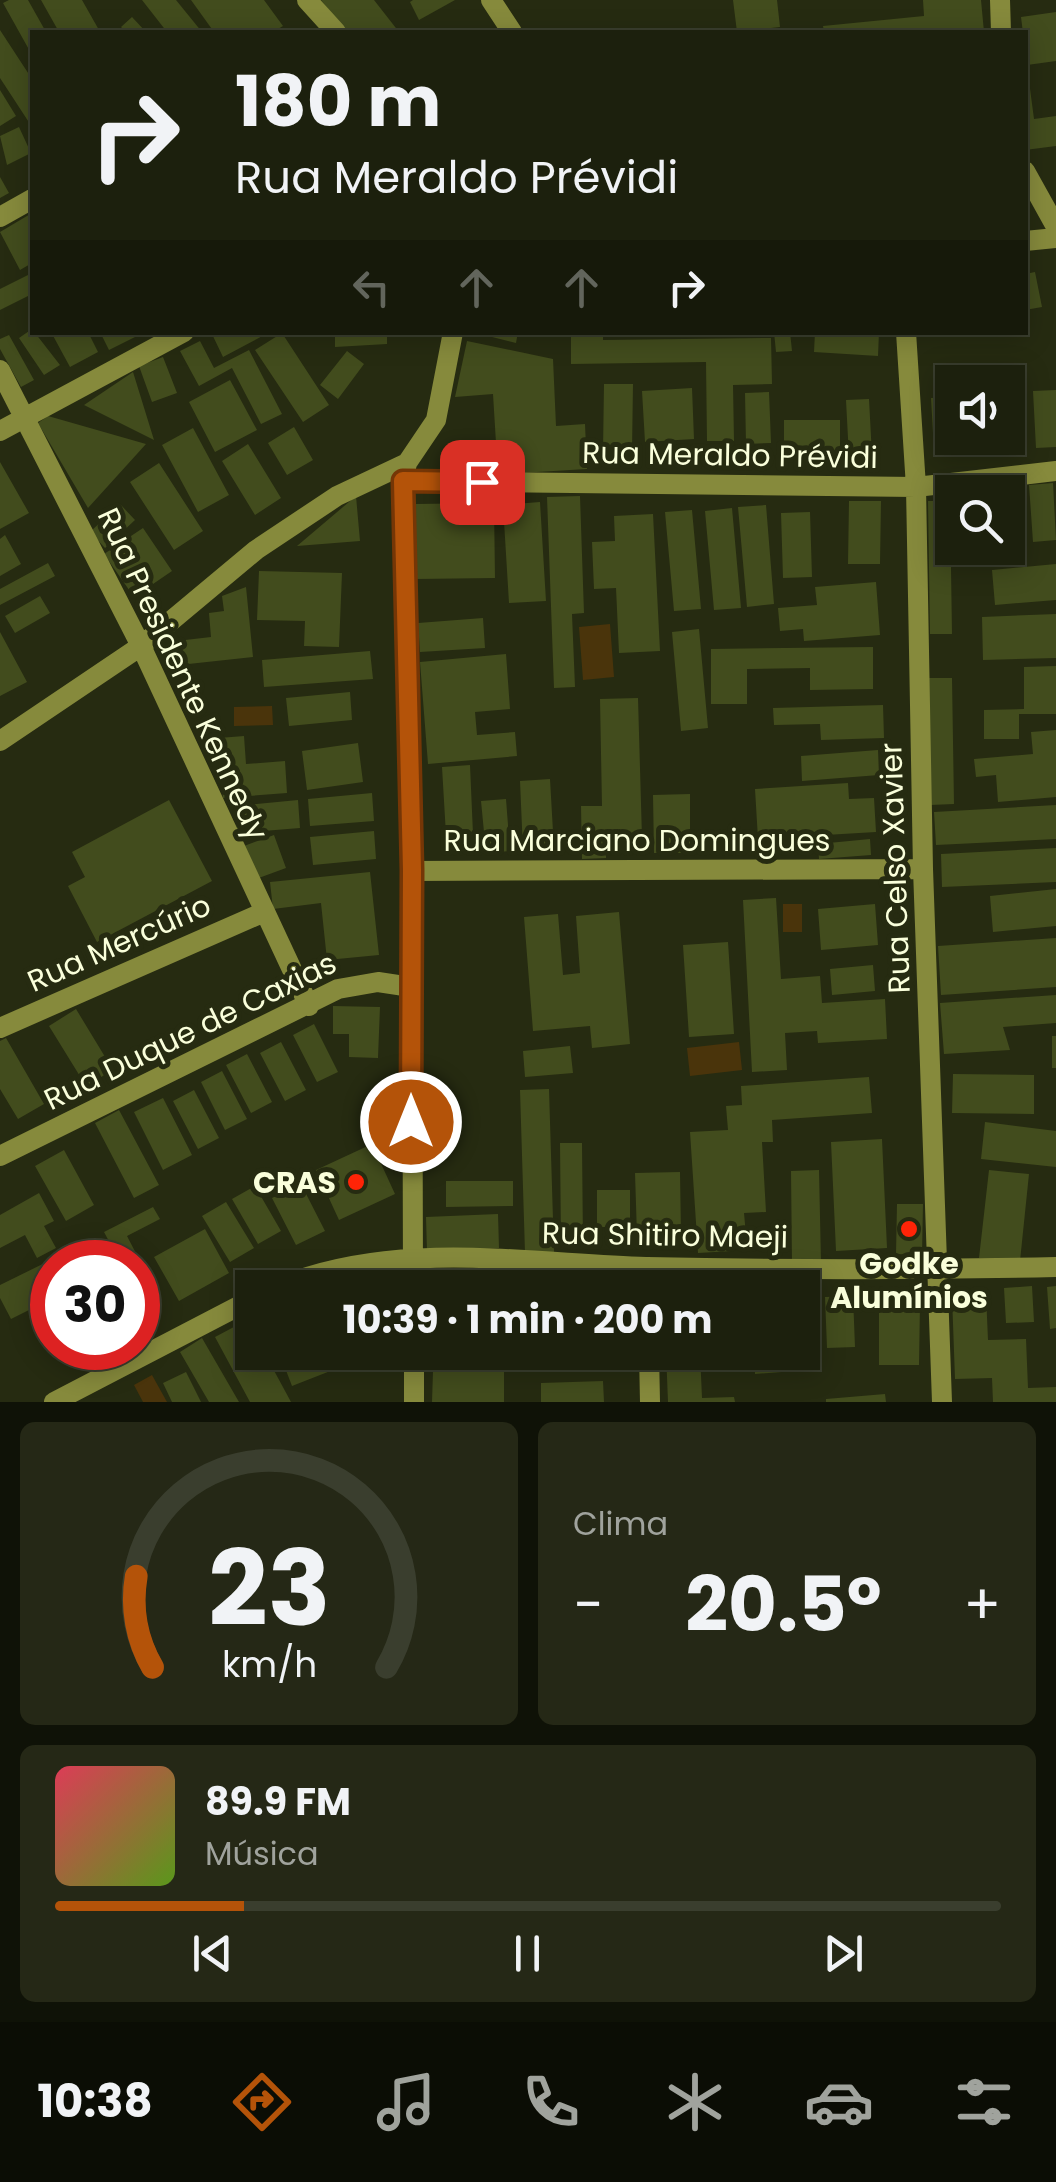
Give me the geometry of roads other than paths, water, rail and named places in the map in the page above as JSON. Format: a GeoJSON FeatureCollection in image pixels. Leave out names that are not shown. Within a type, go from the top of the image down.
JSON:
{"type":"FeatureCollection","features":[{"type":"Feature","properties":{"kind":"street"},"geometry":{"type":"LineString","coordinates":[[307,0],[332,30]]}},
{"type":"Feature","properties":{"kind":"street"},"geometry":{"type":"LineString","coordinates":[[491,0],[511,30]]}},
{"type":"Feature","properties":{"kind":"street"},"geometry":{"type":"LineString","coordinates":[[1000,0],[1000,30]]}},
{"type":"Feature","properties":{"kind":"street"},"geometry":{"type":"LineString","coordinates":[[1028,176],[1056,227]]}},
{"type":"Feature","properties":{"kind":"street"},"geometry":{"type":"LineString","coordinates":[[0,218],[30,200]]}},
{"type":"Feature","properties":{"kind":"street"},"geometry":{"type":"LineString","coordinates":[[1028,241],[1056,238]]}},
{"type":"Feature","properties":{"kind":"street"},"geometry":{"type":"LineString","coordinates":[[0,431],[178,335]]}},
{"type":"Feature","properties":{"kind":"street"},"geometry":{"type":"LineString","coordinates":[[412,1270],[412,870],[405,472],[436,420],[452,335]]}},
{"type":"Feature","properties":{"kind":"street","name":"Rua Celso Xavier"},"geometry":{"type":"LineString","coordinates":[[906,335],[916,487],[923,869],[942,1402]]}},
{"type":"Feature","properties":{"kind":"street","name":"Rua Presidente Kennedy"},"geometry":{"type":"LineString","coordinates":[[0,370],[141,646],[262,913],[309,1006]]}},
{"type":"Feature","properties":{"kind":"street","name":"Rua Meraldo Prévidi"},"geometry":{"type":"LineString","coordinates":[[405,472],[916,487],[1056,471]]}},
{"type":"Feature","properties":{"kind":"street"},"geometry":{"type":"LineString","coordinates":[[0,741],[141,646],[256,550],[338,496],[405,472]]}},
{"type":"Feature","properties":{"kind":"street","name":"Rua Marciano Domingues"},"geometry":{"type":"LineString","coordinates":[[412,870],[923,869]]}},
{"type":"Feature","properties":{"kind":"street","name":"Rua Mercúrio"},"geometry":{"type":"LineString","coordinates":[[0,1028],[262,913]]}},
{"type":"Feature","properties":{"kind":"street","name":"Rua Duque de Caxias"},"geometry":{"type":"LineString","coordinates":[[0,1156],[338,989],[361,983],[411,987]]}},
{"type":"Feature","properties":{"kind":"street","name":"Rua Shitiro Maeji"},"geometry":{"type":"LineString","coordinates":[[335,1270],[412,1258],[562,1270]]}},
{"type":"Feature","properties":{"kind":"street","name":"Rua Shitiro Maeji"},"geometry":{"type":"LineString","coordinates":[[820,1273],[1056,1267]]}},
{"type":"Feature","properties":{"kind":"street"},"geometry":{"type":"LineString","coordinates":[[54,1402],[235,1308]]}},
{"type":"Feature","properties":{"kind":"street"},"geometry":{"type":"LineString","coordinates":[[414,1370],[414,1402]]}},
{"type":"Feature","properties":{"kind":"street"},"geometry":{"type":"LineString","coordinates":[[650,1370],[650,1402]]}},
{"type":"Feature","properties":{"kind":"place","name":"CRAS"},"geometry":{"type":"Point","coordinates":[356,1182]}},
{"type":"Feature","properties":{"kind":"place","name":"Godke Alumínios"},"geometry":{"type":"Point","coordinates":[909,1229]}}]}
